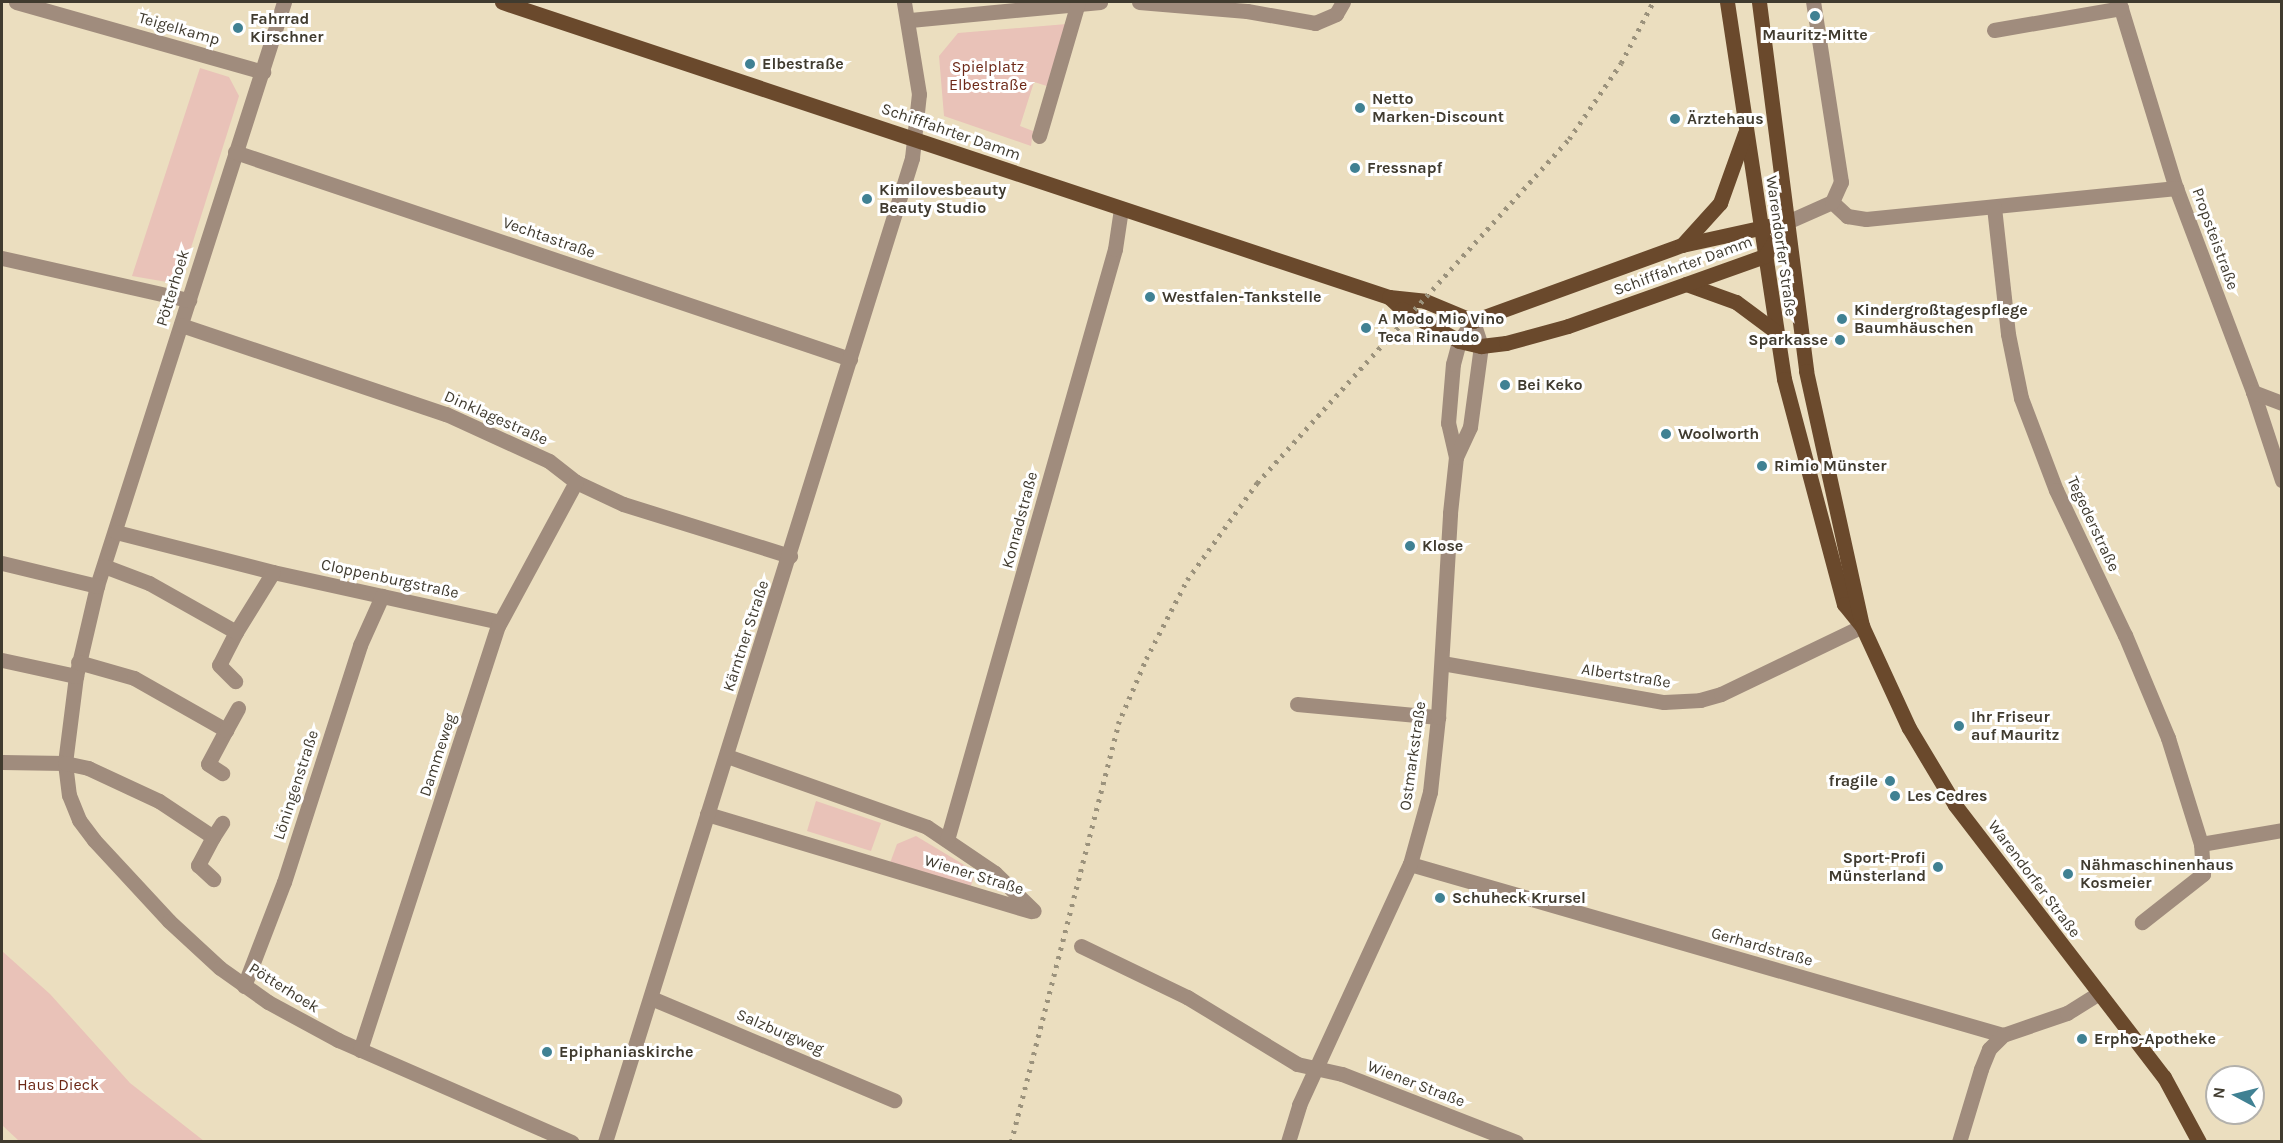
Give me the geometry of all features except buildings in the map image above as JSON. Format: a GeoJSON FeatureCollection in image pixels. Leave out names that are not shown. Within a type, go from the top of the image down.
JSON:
{"type":"FeatureCollection","features":[{"type":"Feature","properties":{"kind":"main road","name":"Schifffahrter Damm"},"geometry":{"type":"LineString","coordinates":[[502,2],[1389,297],[1425,301],[1473,321],[1682,246],[1761,230],[1787,222]]}},
{"type":"Feature","properties":{"kind":"main road","name":"Warendorfer Straße"},"geometry":{"type":"LineString","coordinates":[[1727,2],[1774,331],[1818,517],[1844,604],[1862,626]]}},
{"type":"Feature","properties":{"kind":"main road","name":"Warendorfer Straße"},"geometry":{"type":"LineString","coordinates":[[1759,2],[1808,381],[1862,626],[1909,728],[1955,805],[2164,1077],[2199,1142]]}},
{"type":"Feature","properties":{"kind":"main road"},"geometry":{"type":"LineString","coordinates":[[1682,246],[1720,203],[1746,130]]}},
{"type":"Feature","properties":{"kind":"main road","name":"Schifffahrter Damm"},"geometry":{"type":"LineString","coordinates":[[1389,297],[1402,309],[1459,340],[1481,346],[1568,326],[1765,256],[1787,222]]}},
{"type":"Feature","properties":{"kind":"main road"},"geometry":{"type":"LineString","coordinates":[[1686,284],[1736,302],[1774,331]]}},
{"type":"Feature","properties":{"kind":"street","name":"Teigelkamp"},"geometry":{"type":"LineString","coordinates":[[16,2],[263,72]]}},
{"type":"Feature","properties":{"kind":"street","name":"Pötterhoek"},"geometry":{"type":"LineString","coordinates":[[284,2],[97,586],[77,669],[65,763],[69,795],[79,820],[94,840],[169,921],[244,986],[278,1008],[360,1050],[572,1142]]}},
{"type":"Feature","properties":{"kind":"street","name":"Kärntner Straße"},"geometry":{"type":"LineString","coordinates":[[605,1142],[790,556],[916,139],[919,94],[910,20],[904,2]]}},
{"type":"Feature","properties":{"kind":"street"},"geometry":{"type":"LineString","coordinates":[[910,20],[1100,2]]}},
{"type":"Feature","properties":{"kind":"street"},"geometry":{"type":"LineString","coordinates":[[1139,2],[1247,11],[1315,23],[1336,14],[1343,2]]}},
{"type":"Feature","properties":{"kind":"street"},"geometry":{"type":"LineString","coordinates":[[1813,2],[1841,182],[1832,202],[1846,216],[1866,219],[2176,188]]}},
{"type":"Feature","properties":{"kind":"street"},"geometry":{"type":"LineString","coordinates":[[1039,136],[1078,3]]}},
{"type":"Feature","properties":{"kind":"street","name":"Propsteistraße"},"geometry":{"type":"LineString","coordinates":[[1994,30],[2120,5],[2176,188],[2253,392],[2282,480]]}},
{"type":"Feature","properties":{"kind":"street","name":"Vechtastraße"},"geometry":{"type":"LineString","coordinates":[[235,152],[850,359]]}},
{"type":"Feature","properties":{"kind":"street","name":"Warendorfer Straße"},"geometry":{"type":"LineString","coordinates":[[1787,222],[1832,202]]}},
{"type":"Feature","properties":{"kind":"street","name":"Tegederstraße"},"geometry":{"type":"LineString","coordinates":[[1994,207],[2008,334],[2021,398],[2056,490],[2125,635],[2168,738],[2201,844],[2204,874],[2142,922]]}},
{"type":"Feature","properties":{"kind":"street","name":"Konradstraße"},"geometry":{"type":"LineString","coordinates":[[947,840],[1112,260],[1121,209]]}},
{"type":"Feature","properties":{"kind":"street"},"geometry":{"type":"LineString","coordinates":[[2,258],[189,300]]}},
{"type":"Feature","properties":{"kind":"street","name":"Ostmarkstraße"},"geometry":{"type":"LineString","coordinates":[[1288,1142],[1316,1069],[1410,864],[1430,792],[1438,717],[1456,457],[1448,423],[1452,364],[1459,340],[1473,321]]}},
{"type":"Feature","properties":{"kind":"street","name":"Ostmarkstraße"},"geometry":{"type":"LineString","coordinates":[[1456,457],[1470,427],[1481,346],[1473,321]]}},
{"type":"Feature","properties":{"kind":"street","name":"Dinklagestraße"},"geometry":{"type":"LineString","coordinates":[[181,325],[446,414],[549,461],[576,482],[623,504],[790,556]]}},
{"type":"Feature","properties":{"kind":"street"},"geometry":{"type":"LineString","coordinates":[[2253,392],[2282,403]]}},
{"type":"Feature","properties":{"kind":"street","name":"Dammeweg"},"geometry":{"type":"LineString","coordinates":[[360,1050],[500,622],[576,482]]}},
{"type":"Feature","properties":{"kind":"street","name":"Cloppenburgstraße"},"geometry":{"type":"LineString","coordinates":[[116,532],[273,572],[500,622]]}},
{"type":"Feature","properties":{"kind":"street"},"geometry":{"type":"LineString","coordinates":[[2,563],[97,586]]}},
{"type":"Feature","properties":{"kind":"street"},"geometry":{"type":"LineString","coordinates":[[104,566],[149,583],[236,632]]}},
{"type":"Feature","properties":{"kind":"street"},"geometry":{"type":"LineString","coordinates":[[235,681],[219,665],[236,632],[273,572]]}},
{"type":"Feature","properties":{"kind":"street","name":"Löningenstraße"},"geometry":{"type":"LineString","coordinates":[[244,986],[284,882],[360,645],[382,596]]}},
{"type":"Feature","properties":{"kind":"street","name":"Albertstraße"},"geometry":{"type":"LineString","coordinates":[[1442,663],[1664,702],[1700,700],[1721,694],[1862,626]]}},
{"type":"Feature","properties":{"kind":"street"},"geometry":{"type":"LineString","coordinates":[[2,660],[134,678],[226,730]]}},
{"type":"Feature","properties":{"kind":"street"},"geometry":{"type":"LineString","coordinates":[[1297,704],[1438,717]]}},
{"type":"Feature","properties":{"kind":"street"},"geometry":{"type":"LineString","coordinates":[[222,773],[208,764],[238,708]]}},
{"type":"Feature","properties":{"kind":"street","name":"Wiener Straße"},"geometry":{"type":"LineString","coordinates":[[707,814],[1034,911],[995,873],[947,840],[885,811],[727,756]]}},
{"type":"Feature","properties":{"kind":"street"},"geometry":{"type":"LineString","coordinates":[[2,762],[65,763],[88,768],[159,801],[213,837]]}},
{"type":"Feature","properties":{"kind":"street"},"geometry":{"type":"LineString","coordinates":[[213,879],[198,865],[222,823]]}},
{"type":"Feature","properties":{"kind":"street"},"geometry":{"type":"LineString","coordinates":[[2201,844],[2282,830]]}},
{"type":"Feature","properties":{"kind":"street","name":"Gerhardstraße"},"geometry":{"type":"LineString","coordinates":[[1410,864],[2003,1035]]}},
{"type":"Feature","properties":{"kind":"street","name":"Wiener Straße"},"geometry":{"type":"LineString","coordinates":[[1081,946],[1187,997],[1283,1058],[1316,1069],[1342,1074],[1516,1142]]}},
{"type":"Feature","properties":{"kind":"street"},"geometry":{"type":"LineString","coordinates":[[1959,1142],[1989,1049],[2003,1035],[2067,1013],[2099,993]]}},
{"type":"Feature","properties":{"kind":"street","name":"Salzburgweg"},"geometry":{"type":"LineString","coordinates":[[651,998],[894,1100]]}},
{"type":"Feature","properties":{"kind":"green space","name":"Spielplatz Elbestraße"},"geometry":{"type":"Polygon","coordinates":[[[1067,24],[1047,86],[1034,82],[1020,126],[1033,131],[1031,146],[944,116],[939,56],[958,33],[1067,24]]]}},
{"type":"Feature","properties":{"kind":"green space"},"geometry":{"type":"Polygon","coordinates":[[[200,68],[229,77],[239,96],[184,270],[167,282],[132,276],[200,68]]]}},
{"type":"Feature","properties":{"kind":"green space"},"geometry":{"type":"Polygon","coordinates":[[[816,801],[881,823],[871,851],[807,831],[816,801]]]}},
{"type":"Feature","properties":{"kind":"green space"},"geometry":{"type":"Polygon","coordinates":[[[916,836],[976,872],[970,888],[890,863],[897,844],[916,836]]]}},
{"type":"Feature","properties":{"kind":"green space","name":"Haus Dieck"},"geometry":{"type":"Polygon","coordinates":[[[2,951],[50,994],[130,1083],[204,1141],[19,1141],[2,1125],[2,951]]]}},
{"type":"Feature","properties":{"kind":"railway"},"geometry":{"type":"LineString","coordinates":[[1011,1142],[1118,724],[1146,659],[1187,580],[1257,483],[1569,139],[1621,63],[1653,2]]}},
{"type":"Feature","properties":{"kind":"place","name":"Mauritz-Mitte"},"geometry":{"type":"Point","coordinates":[1815,16]}},
{"type":"Feature","properties":{"kind":"place","name":"Fahrrad Kirschner"},"geometry":{"type":"Point","coordinates":[238,28]}},
{"type":"Feature","properties":{"kind":"place","name":"Elbestraße"},"geometry":{"type":"Point","coordinates":[750,64]}},
{"type":"Feature","properties":{"kind":"place","name":"Netto Marken-Discount"},"geometry":{"type":"Point","coordinates":[1360,108]}},
{"type":"Feature","properties":{"kind":"place","name":"Ärztehaus"},"geometry":{"type":"Point","coordinates":[1675,119]}},
{"type":"Feature","properties":{"kind":"place","name":"Fressnapf"},"geometry":{"type":"Point","coordinates":[1355,168]}},
{"type":"Feature","properties":{"kind":"place","name":"Kimilovesbeauty Beauty Studio"},"geometry":{"type":"Point","coordinates":[867,199]}},
{"type":"Feature","properties":{"kind":"place","name":"Westfalen-Tankstelle"},"geometry":{"type":"Point","coordinates":[1150,297]}},
{"type":"Feature","properties":{"kind":"place","name":"Kindergroßtagespflege Baumhäuschen"},"geometry":{"type":"Point","coordinates":[1842,319]}},
{"type":"Feature","properties":{"kind":"place","name":"A Modo Mio Vino Teca Rinaudo"},"geometry":{"type":"Point","coordinates":[1366,328]}},
{"type":"Feature","properties":{"kind":"place","name":"Sparkasse"},"geometry":{"type":"Point","coordinates":[1840,340]}},
{"type":"Feature","properties":{"kind":"place","name":"Bei Keko"},"geometry":{"type":"Point","coordinates":[1505,385]}},
{"type":"Feature","properties":{"kind":"place","name":"Woolworth"},"geometry":{"type":"Point","coordinates":[1666,434]}},
{"type":"Feature","properties":{"kind":"place","name":"Rimio Münster"},"geometry":{"type":"Point","coordinates":[1762,466]}},
{"type":"Feature","properties":{"kind":"place","name":"Klose"},"geometry":{"type":"Point","coordinates":[1410,546]}},
{"type":"Feature","properties":{"kind":"place","name":"Ihr Friseur auf Mauritz"},"geometry":{"type":"Point","coordinates":[1959,726]}},
{"type":"Feature","properties":{"kind":"place","name":"fragile"},"geometry":{"type":"Point","coordinates":[1890,781]}},
{"type":"Feature","properties":{"kind":"place","name":"Les Cedres"},"geometry":{"type":"Point","coordinates":[1895,796]}},
{"type":"Feature","properties":{"kind":"place","name":"Sport-Profi Münsterland"},"geometry":{"type":"Point","coordinates":[1938,867]}},
{"type":"Feature","properties":{"kind":"place","name":"Nähmaschinenhaus Kosmeier"},"geometry":{"type":"Point","coordinates":[2068,874]}},
{"type":"Feature","properties":{"kind":"place","name":"Schuheck Krursel"},"geometry":{"type":"Point","coordinates":[1440,898]}},
{"type":"Feature","properties":{"kind":"place","name":"Erpho-Apotheke"},"geometry":{"type":"Point","coordinates":[2082,1039]}},
{"type":"Feature","properties":{"kind":"place","name":"Epiphaniaskirche"},"geometry":{"type":"Point","coordinates":[547,1052]}}]}
